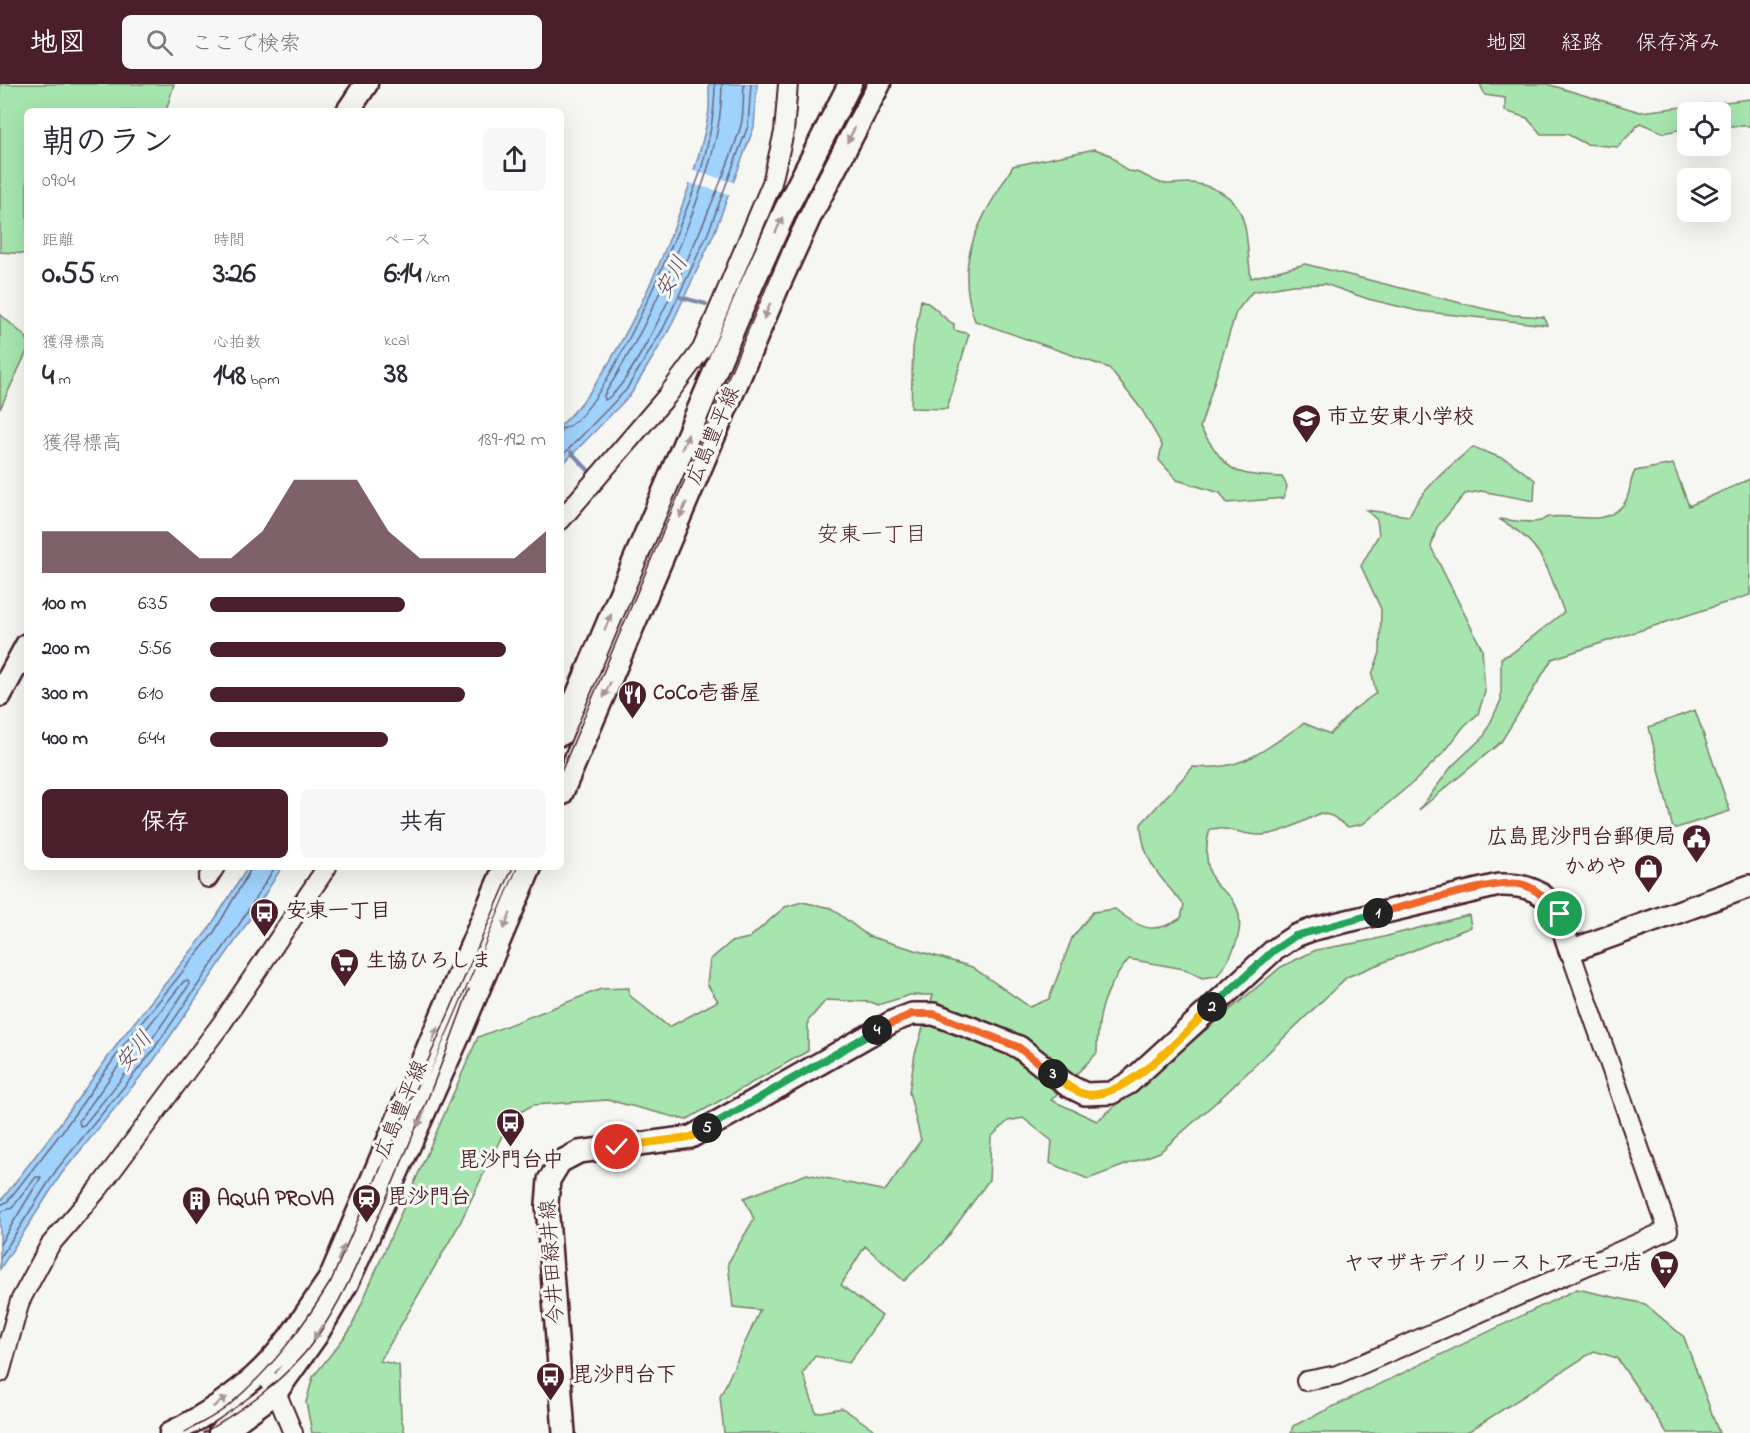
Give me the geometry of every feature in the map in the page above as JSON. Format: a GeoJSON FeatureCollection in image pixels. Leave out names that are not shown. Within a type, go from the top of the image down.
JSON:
{"type":"FeatureCollection","features":[{"type":"Feature","properties":{"kind":"main road"},"geometry":{"type":"LineString","coordinates":[[350,108],[366,84]]}},
{"type":"Feature","properties":{"kind":"main road","name":"広島豊平線"},"geometry":{"type":"LineString","coordinates":[[564,727],[753,282],[786,208],[850,84]]}},
{"type":"Feature","properties":{"kind":"main road","name":"広島豊平線"},"geometry":{"type":"LineString","coordinates":[[564,787],[777,288],[810,216],[879,84]]}},
{"type":"Feature","properties":{"kind":"main road"},"geometry":{"type":"LineString","coordinates":[[0,695],[24,651]]}},
{"type":"Feature","properties":{"kind":"main road","name":"広島豊平線"},"geometry":{"type":"LineString","coordinates":[[171,1433],[218,1404],[262,1370],[298,1326],[330,1279],[504,870]]}},
{"type":"Feature","properties":{"kind":"main road","name":"広島豊平線"},"geometry":{"type":"LineString","coordinates":[[220,1433],[276,1392],[315,1338],[346,1283],[461,1030],[529,870]]}},
{"type":"Feature","properties":{"kind":"main road","name":"今井田緑井線"},"geometry":{"type":"LineString","coordinates":[[564,1433],[547,1204],[549,1180],[560,1162],[579,1152],[691,1137],[894,1021],[912,1014],[934,1014],[1018,1047],[1067,1085],[1085,1094],[1111,1092],[1129,1083],[1273,951],[1295,936],[1499,885],[1520,884],[1539,891],[1560,914],[1570,951]]}},
{"type":"Feature","properties":{"kind":"main road"},"geometry":{"type":"LineString","coordinates":[[1570,951],[1750,886]]}},
{"type":"Feature","properties":{"kind":"street"},"geometry":{"type":"LineString","coordinates":[[564,516],[659,405],[702,349],[772,183],[784,132],[788,84]]}},
{"type":"Feature","properties":{"kind":"street"},"geometry":{"type":"LineString","coordinates":[[0,1373],[20,1300],[50,1245],[99,1188],[222,1023],[325,870]]}},
{"type":"Feature","properties":{"kind":"street"},"geometry":{"type":"LineString","coordinates":[[1306,1381],[1337,1375],[1668,1230],[1570,951]]}},
{"type":"Feature","properties":{"kind":"street"},"geometry":{"type":"LineString","coordinates":[[262,1370],[276,1392],[293,1433]]}},
{"type":"Feature","properties":{"kind":"green space"},"geometry":{"type":"Polygon","coordinates":[[[0,84],[174,84],[167,108],[24,108],[24,254],[0,252],[0,84]]]}},
{"type":"Feature","properties":{"kind":"green space"},"geometry":{"type":"Polygon","coordinates":[[[1480,84],[1547,84],[1640,112],[1677,108],[1677,130],[1664,133],[1640,123],[1618,147],[1586,144],[1567,134],[1541,134],[1527,118],[1505,111],[1505,98],[1485,95],[1480,84]]]}},
{"type":"Feature","properties":{"kind":"green space"},"geometry":{"type":"Polygon","coordinates":[[[1750,99],[1750,126],[1731,126],[1731,102],[1725,102],[1750,99]]]}},
{"type":"Feature","properties":{"kind":"green space"},"geometry":{"type":"Polygon","coordinates":[[[1095,149],[1110,155],[1127,171],[1141,174],[1161,183],[1198,184],[1216,190],[1229,198],[1238,207],[1243,219],[1251,278],[1305,264],[1481,308],[1513,315],[1544,317],[1547,325],[1418,311],[1368,299],[1325,284],[1292,285],[1252,292],[1236,312],[1200,428],[1217,454],[1232,468],[1250,475],[1282,477],[1287,486],[1284,498],[1227,503],[1220,493],[1177,480],[1159,460],[1162,445],[1142,410],[1109,368],[975,321],[969,298],[968,258],[981,222],[1013,166],[1095,149]]]}},
{"type":"Feature","properties":{"kind":"green space"},"geometry":{"type":"Polygon","coordinates":[[[921,300],[930,304],[954,324],[954,330],[969,334],[947,409],[911,408],[913,348],[921,300]]]}},
{"type":"Feature","properties":{"kind":"green space"},"geometry":{"type":"Polygon","coordinates":[[[0,314],[24,335],[24,357],[0,409],[0,314]]]}},
{"type":"Feature","properties":{"kind":"green space"},"geometry":{"type":"Polygon","coordinates":[[[1473,447],[1509,461],[1535,480],[1534,501],[1481,491],[1465,494],[1437,527],[1431,547],[1482,649],[1485,692],[1478,714],[1464,726],[1446,750],[1416,780],[1363,824],[1348,827],[1332,816],[1321,813],[1292,827],[1270,834],[1255,835],[1217,828],[1210,829],[1207,842],[1209,870],[1215,883],[1232,899],[1240,919],[1237,939],[1229,959],[1217,976],[1202,978],[1184,969],[1129,959],[1113,981],[1104,1003],[1098,1026],[1097,1053],[1051,1100],[1097,1121],[1281,967],[1316,950],[1372,940],[1469,915],[1471,927],[1347,977],[1224,1095],[1160,1152],[1088,1179],[1050,1163],[1052,1141],[1023,1118],[1008,1121],[991,1137],[989,1180],[944,1242],[904,1281],[865,1246],[841,1285],[882,1316],[849,1363],[815,1356],[803,1373],[816,1413],[842,1408],[879,1433],[724,1433],[720,1397],[760,1310],[733,1307],[728,1263],[754,1219],[744,1198],[807,1174],[885,1191],[921,1140],[909,1092],[915,1054],[933,995],[910,995],[878,1005],[871,1002],[826,1000],[808,1021],[808,1051],[686,1120],[608,1100],[533,1105],[511,1117],[459,1225],[380,1361],[399,1365],[401,1417],[405,1433],[312,1433],[306,1402],[313,1377],[350,1330],[478,1037],[601,989],[629,988],[629,995],[669,1027],[718,1001],[707,984],[710,960],[731,942],[749,938],[785,907],[802,902],[831,908],[868,936],[972,967],[1030,1007],[1049,999],[1072,938],[1093,912],[1115,909],[1139,925],[1154,928],[1171,924],[1181,918],[1184,905],[1149,859],[1142,837],[1141,824],[1193,767],[1226,766],[1253,757],[1304,723],[1330,734],[1353,710],[1376,693],[1372,674],[1380,653],[1381,609],[1361,566],[1379,534],[1377,520],[1366,510],[1409,516],[1429,487],[1445,470],[1473,447]]]}},
{"type":"Feature","properties":{"kind":"green space"},"geometry":{"type":"Polygon","coordinates":[[[1673,464],[1689,506],[1750,479],[1750,595],[1552,659],[1501,742],[1419,810],[1452,766],[1484,736],[1501,700],[1501,658],[1512,653],[1564,612],[1542,558],[1525,537],[1499,519],[1531,522],[1559,516],[1598,518],[1607,516],[1615,512],[1626,501],[1635,471],[1673,464]]]}},
{"type":"Feature","properties":{"kind":"green space"},"geometry":{"type":"Polygon","coordinates":[[[1695,710],[1730,811],[1673,829],[1649,727],[1695,710]]]}},
{"type":"Feature","properties":{"kind":"green space"},"geometry":{"type":"Polygon","coordinates":[[[1577,1289],[1645,1304],[1684,1337],[1719,1433],[1667,1433],[1617,1358],[1594,1351],[1466,1433],[1291,1433],[1293,1426],[1577,1289]]]}},
{"type":"Feature","properties":{"kind":"water","name":"安川"},"geometry":{"type":"Polygon","coordinates":[[[709,84],[757,84],[754,127],[713,236],[668,332],[631,394],[564,463],[564,422],[584,399],[608,365],[652,281],[671,235],[700,151],[709,112],[709,84]]]}},
{"type":"Feature","properties":{"kind":"water","name":"安川"},"geometry":{"type":"Polygon","coordinates":[[[246,870],[280,870],[242,931],[154,1060],[62,1173],[0,1269],[0,1202],[121,1039],[208,930],[246,870]]]}},
{"type":"Feature","properties":{"kind":"pier"},"geometry":{"type":"Polygon","coordinates":[[[691,170],[736,183],[732,195],[686,182],[691,170]]]}},
{"type":"Feature","properties":{"kind":"waterway","name":"安川"},"geometry":{"type":"LineString","coordinates":[[680,297],[706,304]]}},
{"type":"Feature","properties":{"kind":"waterway"},"geometry":{"type":"LineString","coordinates":[[571,452],[589,471]]}},
{"type":"Feature","properties":{"kind":"tram line"},"geometry":{"type":"LineString","coordinates":[[564,765],[786,241],[831,148],[867,84]]}},
{"type":"Feature","properties":{"kind":"tram line"},"geometry":{"type":"LineString","coordinates":[[184,1433],[223,1410],[258,1378],[297,1332],[331,1281],[512,870]]}},
{"type":"Feature","properties":{"kind":"tram line"},"geometry":{"type":"LineString","coordinates":[[203,1433],[249,1403],[278,1380],[303,1355],[325,1324],[353,1272],[397,1173],[469,989]]}},
{"type":"Feature","properties":{"kind":"place","name":"市立安東小学校"},"geometry":{"type":"Point","coordinates":[1306,444]}},
{"type":"Feature","properties":{"kind":"place","name":"CoCo壱番屋"},"geometry":{"type":"Point","coordinates":[632,720]}},
{"type":"Feature","properties":{"kind":"place","name":"広島毘沙門台郵便局"},"geometry":{"type":"Point","coordinates":[1697,864]}},
{"type":"Feature","properties":{"kind":"place","name":"かめや"},"geometry":{"type":"Point","coordinates":[1648,894]}},
{"type":"Feature","properties":{"kind":"place","name":"安東一丁目"},"geometry":{"type":"Point","coordinates":[265,938]}},
{"type":"Feature","properties":{"kind":"place","name":"生協ひろしま"},"geometry":{"type":"Point","coordinates":[345,988]}},
{"type":"Feature","properties":{"kind":"place","name":"毘沙門台中"},"geometry":{"type":"Point","coordinates":[511,1148]}},
{"type":"Feature","properties":{"kind":"place","name":"毘沙門台"},"geometry":{"type":"Point","coordinates":[366,1224]}},
{"type":"Feature","properties":{"kind":"place","name":"AQUA PROVA"},"geometry":{"type":"Point","coordinates":[196,1226]}},
{"type":"Feature","properties":{"kind":"place","name":"ヤマザキデイリーストア モコ店"},"geometry":{"type":"Point","coordinates":[1664,1290]}},
{"type":"Feature","properties":{"kind":"place","name":"毘沙門台下"},"geometry":{"type":"Point","coordinates":[551,1402]}},
{"type":"Feature","properties":{"kind":"district","name":"安東一丁目"},"geometry":{"type":"Point","coordinates":[872,536]}},
{"type":"Feature","properties":{"kind":"route"},"geometry":{"type":"LineString","coordinates":[[617,1147],[691,1137],[894,1021],[912,1014],[934,1014],[1018,1047],[1067,1085],[1085,1094],[1111,1092],[1129,1083],[1273,951],[1295,936],[1337,923],[1499,885],[1520,884],[1539,891],[1560,914]]}}]}
